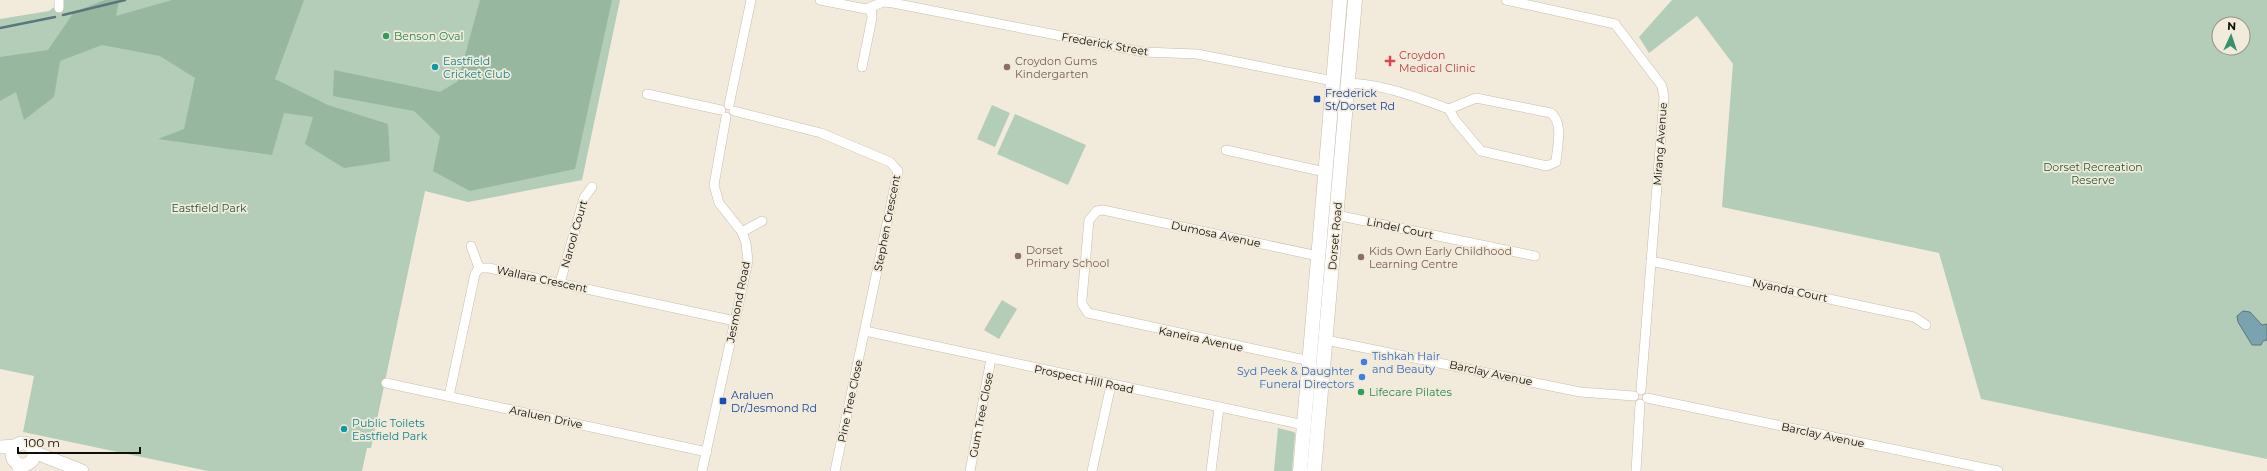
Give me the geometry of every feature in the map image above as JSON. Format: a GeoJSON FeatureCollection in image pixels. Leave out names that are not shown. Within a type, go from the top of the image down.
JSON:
{"type":"FeatureCollection","features":[{"type":"Feature","properties":{"kind":"main road","name":"Dorset Road"},"geometry":{"type":"LineString","coordinates":[[1300,471],[1340,0]]}},
{"type":"Feature","properties":{"kind":"main road","name":"Dorset Road"},"geometry":{"type":"LineString","coordinates":[[1314,471],[1354,0]]}},
{"type":"Feature","properties":{"kind":"main road"},"geometry":{"type":"LineString","coordinates":[[1333,81],[1347,83]]}},
{"type":"Feature","properties":{"kind":"main road"},"geometry":{"type":"LineString","coordinates":[[1318,256],[1333,257]]}},
{"type":"Feature","properties":{"kind":"main road"},"geometry":{"type":"LineString","coordinates":[[0,447],[27,444],[23,463]]}},
{"type":"Feature","properties":{"kind":"main road"},"geometry":{"type":"LineString","coordinates":[[16,446],[13,451],[23,463]]}},
{"type":"Feature","properties":{"kind":"main road"},"geometry":{"type":"LineString","coordinates":[[0,456],[23,463],[82,471]]}},
{"type":"Feature","properties":{"kind":"main road"},"geometry":{"type":"LineString","coordinates":[[23,463],[38,463],[68,471]]}},
{"type":"Feature","properties":{"kind":"street","name":"Jesmond Road"},"geometry":{"type":"LineString","coordinates":[[702,471],[748,261],[746,243],[742,232],[719,203],[714,185],[751,0]]}},
{"type":"Feature","properties":{"kind":"street","name":"Frederick Street"},"geometry":{"type":"LineString","coordinates":[[820,0],[862,9],[876,4],[894,2],[1142,52],[1197,54],[1333,81]]}},
{"type":"Feature","properties":{"kind":"street","name":"Mirang Avenue"},"geometry":{"type":"LineString","coordinates":[[1506,0],[1614,24],[1662,86],[1664,97],[1651,261],[1637,393]]}},
{"type":"Feature","properties":{"kind":"street"},"geometry":{"type":"LineString","coordinates":[[862,68],[876,4]]}},
{"type":"Feature","properties":{"kind":"street"},"geometry":{"type":"LineString","coordinates":[[1347,83],[1368,84],[1391,89],[1449,109],[1476,98],[1551,113],[1557,118],[1559,125],[1556,162],[1548,166],[1481,151],[1455,120],[1449,109]]}},
{"type":"Feature","properties":{"kind":"street"},"geometry":{"type":"LineString","coordinates":[[647,94],[728,111]]}},
{"type":"Feature","properties":{"kind":"street","name":"Stephen Crescent"},"geometry":{"type":"LineString","coordinates":[[728,111],[821,133],[884,159],[897,168],[898,175],[865,331]]}},
{"type":"Feature","properties":{"kind":"street"},"geometry":{"type":"LineString","coordinates":[[1226,150],[1325,172]]}},
{"type":"Feature","properties":{"kind":"street","name":"Narool Court"},"geometry":{"type":"LineString","coordinates":[[560,283],[584,198],[592,187]]}},
{"type":"Feature","properties":{"kind":"street","name":"Dumosa Avenue"},"geometry":{"type":"LineString","coordinates":[[1092,315],[1084,309],[1082,304],[1089,220],[1097,211],[1113,212],[1318,256]]}},
{"type":"Feature","properties":{"kind":"street","name":"Lindel Court"},"geometry":{"type":"LineString","coordinates":[[1336,215],[1535,256]]}},
{"type":"Feature","properties":{"kind":"street"},"geometry":{"type":"LineString","coordinates":[[742,232],[762,221]]}},
{"type":"Feature","properties":{"kind":"street"},"geometry":{"type":"LineString","coordinates":[[449,396],[474,274],[479,268],[471,246]]}},
{"type":"Feature","properties":{"kind":"street","name":"Nyanda Court"},"geometry":{"type":"LineString","coordinates":[[1651,261],[1914,316],[1926,325]]}},
{"type":"Feature","properties":{"kind":"street","name":"Wallara Crescent"},"geometry":{"type":"LineString","coordinates":[[479,268],[489,268],[735,321]]}},
{"type":"Feature","properties":{"kind":"street","name":"Kaneira Avenue"},"geometry":{"type":"LineString","coordinates":[[1092,315],[1310,361]]}},
{"type":"Feature","properties":{"kind":"street","name":"Prospect Hill Road"},"geometry":{"type":"LineString","coordinates":[[865,331],[1111,385],[1304,425]]}},
{"type":"Feature","properties":{"kind":"street","name":"Pine Tree Close"},"geometry":{"type":"LineString","coordinates":[[835,471],[865,331]]}},
{"type":"Feature","properties":{"kind":"street","name":"Barclay Avenue"},"geometry":{"type":"LineString","coordinates":[[1326,340],[1580,392],[1637,393]]}},
{"type":"Feature","properties":{"kind":"street","name":"Gum Tree Close"},"geometry":{"type":"LineString","coordinates":[[970,471],[992,359]]}},
{"type":"Feature","properties":{"kind":"street","name":"Araluen Drive"},"geometry":{"type":"LineString","coordinates":[[386,383],[706,452]]}},
{"type":"Feature","properties":{"kind":"street"},"geometry":{"type":"LineString","coordinates":[[1092,471],[1111,385]]}},
{"type":"Feature","properties":{"kind":"street"},"geometry":{"type":"LineString","coordinates":[[1636,471],[1645,392],[1637,393]]}},
{"type":"Feature","properties":{"kind":"street","name":"Barclay Avenue"},"geometry":{"type":"LineString","coordinates":[[1644,401],[1998,471]]}},
{"type":"Feature","properties":{"kind":"street"},"geometry":{"type":"LineString","coordinates":[[1211,471],[1219,408]]}},
{"type":"Feature","properties":{"kind":"green space","name":"Eastfield Park"},"geometry":{"type":"Polygon","coordinates":[[[63,0],[620,0],[582,180],[468,202],[425,191],[371,448],[367,448],[362,471],[208,471],[23,432],[34,376],[0,369],[0,19],[49,11],[63,0]]]}},
{"type":"Feature","properties":{"kind":"green space"},"geometry":{"type":"Polygon","coordinates":[[[105,0],[119,0],[116,16],[172,0],[304,0],[275,79],[328,105],[388,124],[390,161],[344,168],[305,144],[313,117],[284,113],[272,155],[158,139],[184,129],[195,78],[160,56],[102,45],[60,61],[54,97],[24,120],[16,92],[0,101],[0,57],[48,50],[74,12],[105,0]]]}},
{"type":"Feature","properties":{"kind":"green space"},"geometry":{"type":"Polygon","coordinates":[[[480,0],[612,0],[575,169],[470,191],[433,171],[440,136],[414,111],[333,96],[334,70],[440,92],[458,81],[480,0]]]}},
{"type":"Feature","properties":{"kind":"green space","name":"Dorset Recreation Reserve"},"geometry":{"type":"Polygon","coordinates":[[[1672,0],[2267,0],[2267,459],[1981,399],[1939,253],[1722,207],[1733,64],[1697,16],[1649,53],[1639,37],[1672,0]]]}},
{"type":"Feature","properties":{"kind":"green space"},"geometry":{"type":"Polygon","coordinates":[[[992,105],[1010,113],[995,147],[977,139],[992,105]]]}},
{"type":"Feature","properties":{"kind":"green space"},"geometry":{"type":"Polygon","coordinates":[[[1015,114],[1086,145],[1068,185],[997,154],[1015,114]]]}},
{"type":"Feature","properties":{"kind":"green space"},"geometry":{"type":"Polygon","coordinates":[[[1002,300],[1017,309],[999,339],[984,330],[1002,300]]]}},
{"type":"Feature","properties":{"kind":"green space"},"geometry":{"type":"Polygon","coordinates":[[[1278,428],[1294,432],[1295,434],[1292,471],[1274,471],[1278,428]]]}},
{"type":"Feature","properties":{"kind":"water"},"geometry":{"type":"Polygon","coordinates":[[[2243,311],[2250,312],[2262,325],[2267,324],[2267,340],[2263,341],[2261,345],[2252,345],[2238,322],[2237,316],[2243,311]]]}},
{"type":"Feature","properties":{"kind":"waterway"},"geometry":{"type":"LineString","coordinates":[[63,15],[125,0]]}},
{"type":"Feature","properties":{"kind":"waterway"},"geometry":{"type":"LineString","coordinates":[[0,28],[55,17]]}},
{"type":"Feature","properties":{"kind":"place","name":"Benson Oval"},"geometry":{"type":"Point","coordinates":[386,36]}},
{"type":"Feature","properties":{"kind":"place","name":"Croydon Medical Clinic"},"geometry":{"type":"Point","coordinates":[1390,61]}},
{"type":"Feature","properties":{"kind":"place","name":"Eastfield Cricket Club"},"geometry":{"type":"Point","coordinates":[435,67]}},
{"type":"Feature","properties":{"kind":"place","name":"Croydon Gums Kindergarten"},"geometry":{"type":"Point","coordinates":[1007,67]}},
{"type":"Feature","properties":{"kind":"place","name":"Frederick St/Dorset Rd"},"geometry":{"type":"Point","coordinates":[1317,99]}},
{"type":"Feature","properties":{"kind":"place","name":"Dorset Primary School"},"geometry":{"type":"Point","coordinates":[1018,256]}},
{"type":"Feature","properties":{"kind":"place","name":"Kids Own Early Childhood Learning Centre"},"geometry":{"type":"Point","coordinates":[1361,257]}},
{"type":"Feature","properties":{"kind":"place","name":"Tishkah Hair and Beauty"},"geometry":{"type":"Point","coordinates":[1364,362]}},
{"type":"Feature","properties":{"kind":"place","name":"Syd Peek & Daughter Funeral Directors"},"geometry":{"type":"Point","coordinates":[1362,377]}},
{"type":"Feature","properties":{"kind":"place","name":"Lifecare Pilates"},"geometry":{"type":"Point","coordinates":[1361,392]}},
{"type":"Feature","properties":{"kind":"place","name":"Araluen Dr/Jesmond Rd"},"geometry":{"type":"Point","coordinates":[723,401]}},
{"type":"Feature","properties":{"kind":"place","name":"Public Toilets Eastfield Park"},"geometry":{"type":"Point","coordinates":[344,429]}}]}
